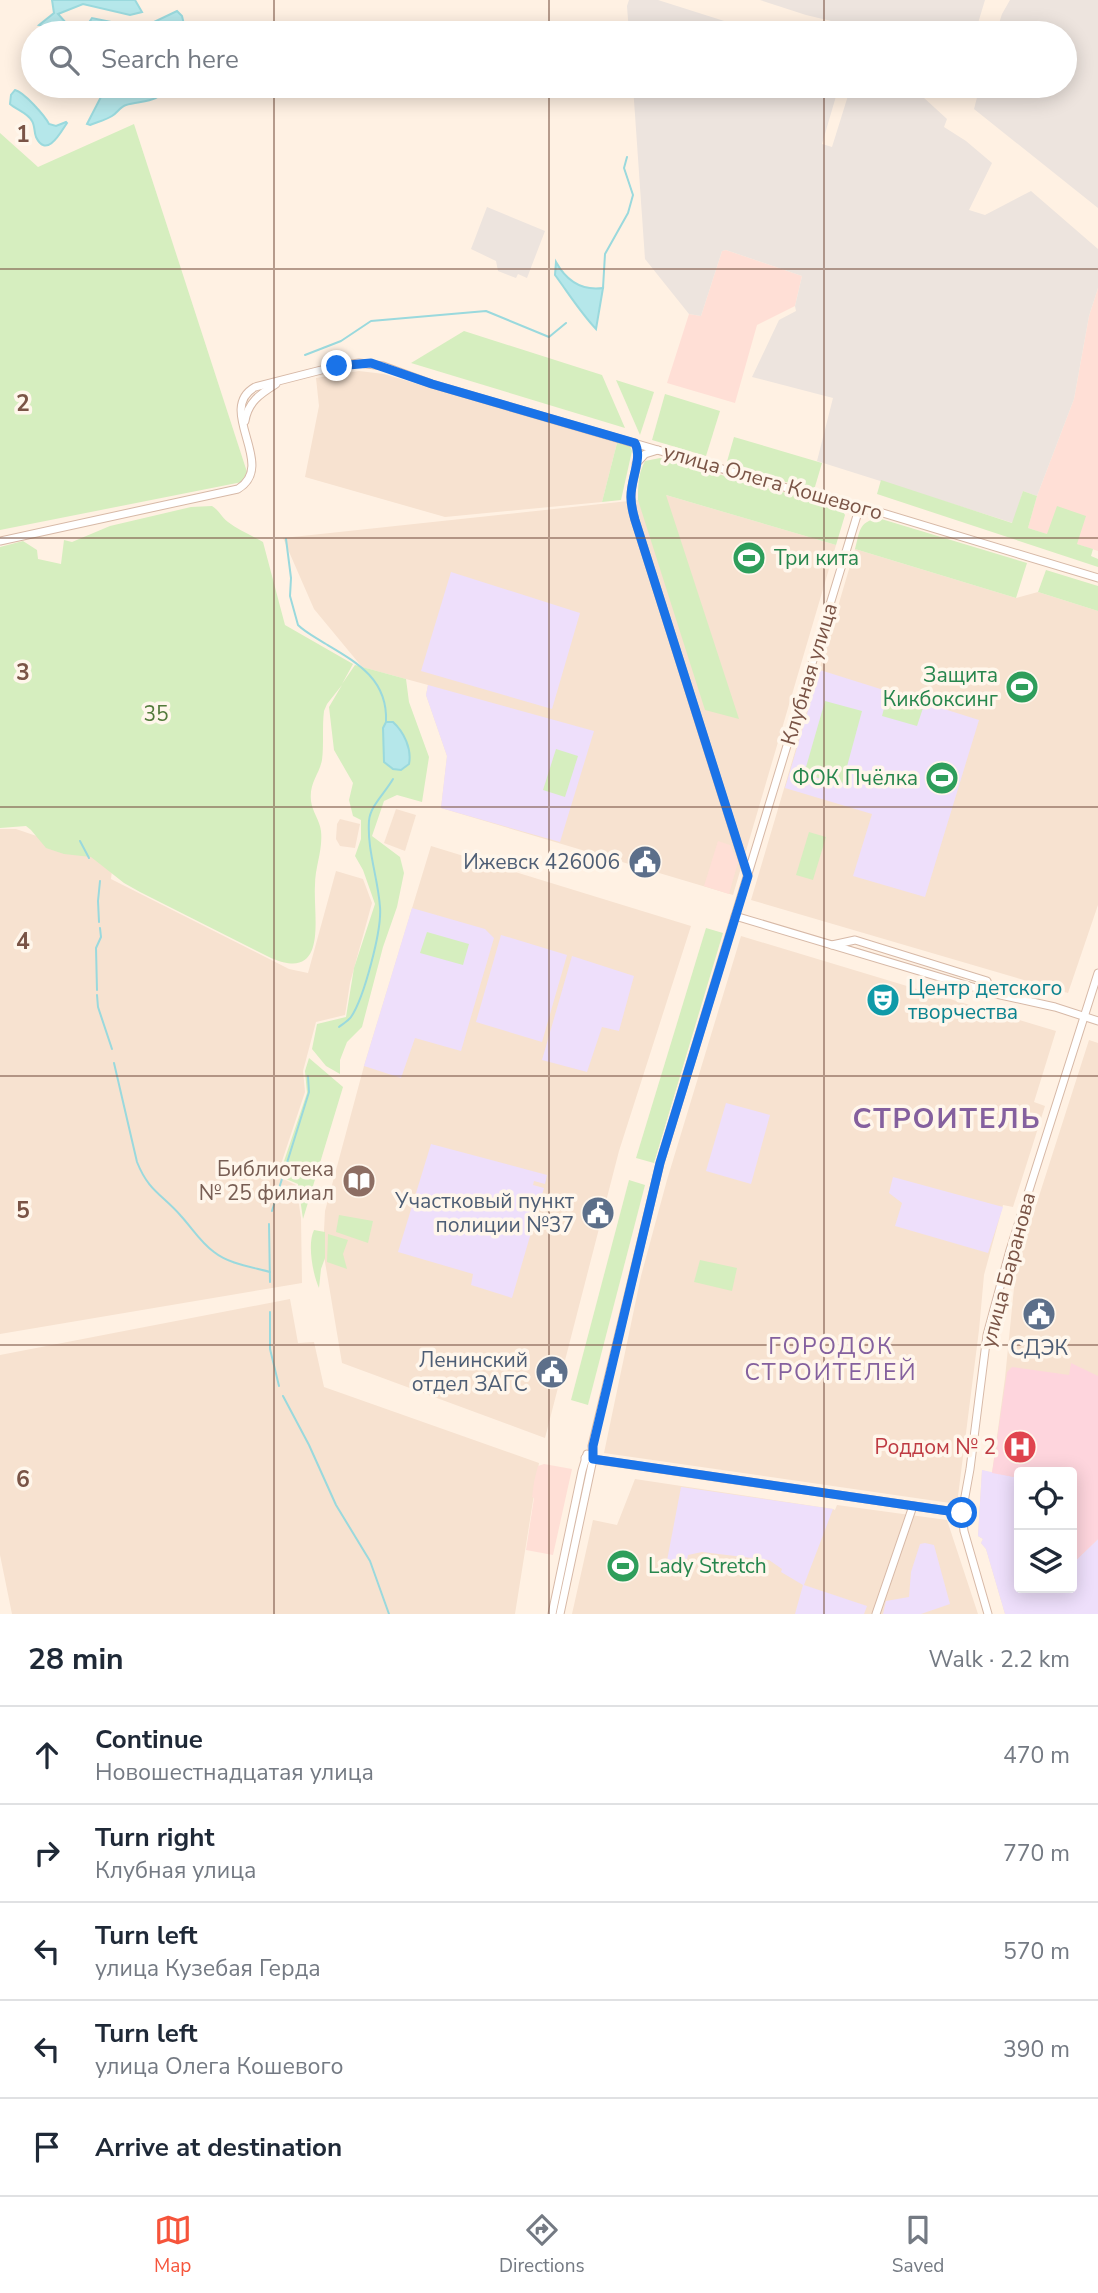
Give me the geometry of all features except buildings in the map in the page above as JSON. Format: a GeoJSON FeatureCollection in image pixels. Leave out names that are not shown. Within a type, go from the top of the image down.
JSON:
{"type":"FeatureCollection","features":[{"type":"Feature","properties":{"kind":"main road","name":"улица Олега Кошевого"},"geometry":{"type":"LineString","coordinates":[[0,541],[238,489],[247,482],[252,471],[240,412],[243,396],[255,387],[286,379],[337,366],[371,363],[432,384],[859,509],[874,510],[1098,578]]}},
{"type":"Feature","properties":{"kind":"main road"},"geometry":{"type":"LineString","coordinates":[[635,443],[638,453],[631,498],[635,520],[748,876]]}},
{"type":"Feature","properties":{"kind":"main road"},"geometry":{"type":"LineString","coordinates":[[636,464],[645,454],[658,450]]}},
{"type":"Feature","properties":{"kind":"main road","name":"Клубная улица"},"geometry":{"type":"LineString","coordinates":[[552,1614],[660,1163],[859,509]]}},
{"type":"Feature","properties":{"kind":"main road"},"geometry":{"type":"LineString","coordinates":[[735,916],[831,945],[855,940],[987,981],[992,993],[1098,1021]]}},
{"type":"Feature","properties":{"kind":"main road","name":"улица Баранова"},"geometry":{"type":"LineString","coordinates":[[988,1614],[964,1531],[962,1513],[987,1335],[996,1297],[1098,973]]}},
{"type":"Feature","properties":{"kind":"main road"},"geometry":{"type":"LineString","coordinates":[[589,1459],[962,1513]]}},
{"type":"Feature","properties":{"kind":"main road","name":"Клубная улица"},"geometry":{"type":"LineString","coordinates":[[560,1614],[589,1459]]}},
{"type":"Feature","properties":{"kind":"main road"},"geometry":{"type":"LineString","coordinates":[[876,1614],[913,1506]]}},
{"type":"Feature","properties":{"kind":"shaded area"},"geometry":{"type":"Polygon","coordinates":[[[629,0],[658,0],[724,21],[628,21],[629,0]]]}},
{"type":"Feature","properties":{"kind":"shaded area"},"geometry":{"type":"Polygon","coordinates":[[[760,0],[985,0],[979,21],[831,21],[760,0]]]}},
{"type":"Feature","properties":{"kind":"shaded area"},"geometry":{"type":"Polygon","coordinates":[[[1010,0],[1098,0],[1098,208],[974,109],[977,98],[1077,98],[1077,21],[1000,21],[1010,0]]]}},
{"type":"Feature","properties":{"kind":"shaded area"},"geometry":{"type":"Polygon","coordinates":[[[634,98],[835,98],[822,144],[832,147],[847,98],[924,98],[947,119],[944,127],[992,163],[969,210],[985,215],[1031,191],[1098,249],[1098,288],[1089,316],[1074,399],[1037,496],[1023,491],[1013,523],[817,461],[833,398],[752,377],[779,320],[796,311],[802,276],[726,250],[722,251],[701,316],[689,314],[645,259],[634,98]]]}},
{"type":"Feature","properties":{"kind":"shaded area"},"geometry":{"type":"Polygon","coordinates":[[[487,207],[545,231],[527,278],[518,274],[516,278],[498,271],[496,261],[471,249],[487,207]]]}},
{"type":"Feature","properties":{"kind":"shaded area"},"geometry":{"type":"Polygon","coordinates":[[[726,250],[802,276],[795,306],[757,325],[735,403],[667,383],[689,314],[701,316],[722,251],[726,250]]]}},
{"type":"Feature","properties":{"kind":"shaded area"},"geometry":{"type":"Polygon","coordinates":[[[1098,288],[1098,551],[1028,528],[1037,496],[1074,399],[1089,316],[1098,288]]]}},
{"type":"Feature","properties":{"kind":"shaded area"},"geometry":{"type":"Polygon","coordinates":[[[359,371],[384,374],[617,443],[602,502],[445,517],[305,477],[319,406],[316,378],[359,371]]]}},
{"type":"Feature","properties":{"kind":"shaded area"},"geometry":{"type":"Polygon","coordinates":[[[666,495],[836,545],[733,895],[441,808],[447,756],[426,695],[428,685],[362,667],[314,609],[283,538],[666,495]]]}},
{"type":"Feature","properties":{"kind":"shaded area"},"geometry":{"type":"Polygon","coordinates":[[[855,549],[1016,598],[1038,592],[1098,611],[1098,905],[1068,993],[751,900],[855,549]]]}},
{"type":"Feature","properties":{"kind":"shaded area"},"geometry":{"type":"Polygon","coordinates":[[[451,572],[580,613],[552,709],[421,671],[451,572]]]}},
{"type":"Feature","properties":{"kind":"shaded area"},"geometry":{"type":"Polygon","coordinates":[[[820,670],[979,720],[925,897],[853,876],[872,814],[785,788],[820,670]]]}},
{"type":"Feature","properties":{"kind":"shaded area"},"geometry":{"type":"Polygon","coordinates":[[[428,685],[594,731],[560,842],[441,808],[447,756],[426,695],[428,685]]]}},
{"type":"Feature","properties":{"kind":"shaded area"},"geometry":{"type":"Polygon","coordinates":[[[396,809],[416,815],[405,851],[384,843],[396,809]]]}},
{"type":"Feature","properties":{"kind":"shaded area"},"geometry":{"type":"Polygon","coordinates":[[[340,819],[360,824],[355,848],[340,846],[336,839],[340,819]]]}},
{"type":"Feature","properties":{"kind":"shaded area"},"geometry":{"type":"Polygon","coordinates":[[[0,829],[16,829],[113,862],[111,879],[289,969],[308,973],[336,871],[363,879],[372,903],[350,983],[345,1015],[316,1022],[303,1071],[305,1092],[277,1176],[296,1185],[301,1218],[302,1283],[0,1334],[0,829]]]}},
{"type":"Feature","properties":{"kind":"shaded area"},"geometry":{"type":"Polygon","coordinates":[[[718,841],[730,845],[738,862],[729,894],[704,886],[718,841]]]}},
{"type":"Feature","properties":{"kind":"shaded area"},"geometry":{"type":"Polygon","coordinates":[[[431,846],[691,926],[619,1151],[545,1438],[342,1363],[323,1250],[325,1211],[364,1066],[431,846]]]}},
{"type":"Feature","properties":{"kind":"shaded area"},"geometry":{"type":"Polygon","coordinates":[[[412,908],[485,929],[494,938],[461,1051],[415,1038],[401,1078],[364,1066],[412,908]]]}},
{"type":"Feature","properties":{"kind":"shaded area"},"geometry":{"type":"Polygon","coordinates":[[[501,935],[567,955],[542,1042],[476,1022],[501,935]]]}},
{"type":"Feature","properties":{"kind":"shaded area"},"geometry":{"type":"Polygon","coordinates":[[[741,936],[1056,1031],[1034,1102],[1045,1106],[1013,1207],[1003,1205],[984,1275],[957,1504],[604,1453],[641,1276],[667,1180],[741,936]]]}},
{"type":"Feature","properties":{"kind":"shaded area"},"geometry":{"type":"Polygon","coordinates":[[[572,956],[634,976],[619,1031],[602,1027],[587,1072],[542,1060],[572,956]]]}},
{"type":"Feature","properties":{"kind":"shaded area"},"geometry":{"type":"Polygon","coordinates":[[[1089,1040],[1098,1043],[1098,1614],[1005,1614],[986,1549],[981,1543],[983,1539],[978,1536],[982,1470],[992,1473],[1016,1268],[1089,1040]]]}},
{"type":"Feature","properties":{"kind":"shaded area"},"geometry":{"type":"Polygon","coordinates":[[[726,1103],[770,1115],[751,1184],[706,1171],[726,1103]]]}},
{"type":"Feature","properties":{"kind":"shaded area"},"geometry":{"type":"Polygon","coordinates":[[[431,1144],[547,1175],[545,1184],[534,1181],[533,1185],[544,1188],[512,1298],[471,1285],[473,1274],[398,1252],[431,1144]]]}},
{"type":"Feature","properties":{"kind":"shaded area"},"geometry":{"type":"Polygon","coordinates":[[[893,1177],[1003,1207],[988,1253],[895,1226],[902,1203],[889,1193],[893,1177]]]}},
{"type":"Feature","properties":{"kind":"shaded area"},"geometry":{"type":"Polygon","coordinates":[[[290,1299],[298,1343],[314,1342],[324,1387],[539,1463],[515,1614],[12,1614],[0,1555],[0,1355],[290,1299]]]}},
{"type":"Feature","properties":{"kind":"shaded area"},"geometry":{"type":"Polygon","coordinates":[[[1071,1363],[1098,1376],[1098,1539],[1077,1559],[1077,1467],[1014,1467],[1014,1477],[992,1473],[1007,1372],[1012,1367],[1069,1375],[1071,1363]]]}},
{"type":"Feature","properties":{"kind":"shaded area"},"geometry":{"type":"Polygon","coordinates":[[[544,1464],[572,1469],[553,1555],[526,1550],[534,1482],[538,1466],[544,1464]]]}},
{"type":"Feature","properties":{"kind":"shaded area"},"geometry":{"type":"Polygon","coordinates":[[[982,1470],[1014,1477],[1014,1593],[1077,1593],[1077,1559],[1098,1539],[1098,1614],[1005,1614],[986,1549],[981,1543],[983,1539],[978,1536],[982,1470]]]}},
{"type":"Feature","properties":{"kind":"shaded area"},"geometry":{"type":"Polygon","coordinates":[[[635,1479],[835,1510],[837,1505],[947,1520],[978,1614],[572,1614],[593,1520],[617,1525],[635,1479]]]}},
{"type":"Feature","properties":{"kind":"shaded area"},"geometry":{"type":"Polygon","coordinates":[[[681,1487],[833,1509],[804,1585],[867,1606],[864,1614],[795,1614],[803,1585],[781,1572],[782,1569],[769,1560],[702,1552],[688,1555],[685,1569],[666,1566],[681,1487]]]}},
{"type":"Feature","properties":{"kind":"shaded area"},"geometry":{"type":"Polygon","coordinates":[[[920,1544],[934,1545],[950,1604],[921,1614],[883,1614],[886,1601],[909,1597],[911,1572],[920,1544]]]}},
{"type":"Feature","properties":{"kind":"green space"},"geometry":{"type":"Polygon","coordinates":[[[134,124],[247,472],[242,482],[0,530],[0,133],[38,167],[134,124]]]}},
{"type":"Feature","properties":{"kind":"green space"},"geometry":{"type":"Polygon","coordinates":[[[464,331],[602,375],[625,428],[411,363],[464,331]]]}},
{"type":"Feature","properties":{"kind":"green space"},"geometry":{"type":"Polygon","coordinates":[[[616,380],[654,392],[640,435],[616,380]]]}},
{"type":"Feature","properties":{"kind":"green space"},"geometry":{"type":"Polygon","coordinates":[[[665,394],[720,411],[706,456],[652,440],[665,394]]]}},
{"type":"Feature","properties":{"kind":"green space"},"geometry":{"type":"Polygon","coordinates":[[[734,437],[822,463],[814,490],[726,465],[734,437]]]}},
{"type":"Feature","properties":{"kind":"green space"},"geometry":{"type":"Polygon","coordinates":[[[617,443],[630,446],[632,451],[621,500],[602,502],[617,443]]]}},
{"type":"Feature","properties":{"kind":"green space"},"geometry":{"type":"Polygon","coordinates":[[[660,458],[841,508],[845,515],[836,545],[666,495],[739,719],[705,710],[638,500],[638,485],[645,461],[660,458]]]}},
{"type":"Feature","properties":{"kind":"green space"},"geometry":{"type":"Polygon","coordinates":[[[881,480],[1012,523],[1023,491],[1037,496],[1028,528],[1047,534],[1057,506],[1086,516],[1077,544],[1093,549],[1091,556],[1098,559],[1098,567],[877,494],[881,480]]]}},
{"type":"Feature","properties":{"kind":"green space","name":"35"},"geometry":{"type":"Polygon","coordinates":[[[212,506],[232,525],[263,542],[285,625],[353,664],[342,684],[355,665],[406,679],[409,702],[429,757],[422,802],[397,795],[384,801],[372,836],[400,857],[404,873],[397,907],[383,947],[362,1027],[347,1042],[340,1060],[340,1074],[326,1066],[312,1049],[317,1024],[346,1017],[354,968],[375,904],[355,856],[361,839],[361,820],[353,816],[349,800],[353,783],[334,750],[329,707],[342,685],[324,711],[322,760],[311,789],[312,805],[321,838],[315,878],[314,943],[310,954],[302,962],[289,963],[271,958],[140,892],[91,857],[64,854],[46,848],[26,826],[0,828],[0,547],[23,541],[37,550],[38,559],[61,564],[64,540],[72,542],[110,526],[191,507],[212,506]]]}},
{"type":"Feature","properties":{"kind":"green space"},"geometry":{"type":"Polygon","coordinates":[[[878,518],[1027,563],[1016,598],[855,549],[863,525],[878,518]]]}},
{"type":"Feature","properties":{"kind":"green space"},"geometry":{"type":"Polygon","coordinates":[[[1046,570],[1098,586],[1098,611],[1038,592],[1046,570]]]}},
{"type":"Feature","properties":{"kind":"green space"},"geometry":{"type":"Polygon","coordinates":[[[887,697],[923,708],[917,726],[882,716],[887,697]]]}},
{"type":"Feature","properties":{"kind":"green space"},"geometry":{"type":"Polygon","coordinates":[[[825,701],[862,711],[842,785],[804,774],[825,701]]]}},
{"type":"Feature","properties":{"kind":"green space"},"geometry":{"type":"Polygon","coordinates":[[[556,749],[578,756],[565,797],[543,790],[556,749]]]}},
{"type":"Feature","properties":{"kind":"green space"},"geometry":{"type":"Polygon","coordinates":[[[809,832],[826,837],[813,880],[796,875],[809,832]]]}},
{"type":"Feature","properties":{"kind":"green space"},"geometry":{"type":"Polygon","coordinates":[[[706,928],[723,933],[654,1163],[636,1158],[706,928]]]}},
{"type":"Feature","properties":{"kind":"green space"},"geometry":{"type":"Polygon","coordinates":[[[427,932],[469,944],[463,965],[420,953],[427,932]]]}},
{"type":"Feature","properties":{"kind":"green space"},"geometry":{"type":"Polygon","coordinates":[[[309,1058],[343,1087],[303,1219],[298,1184],[279,1176],[307,1093],[305,1071],[309,1058]]]}},
{"type":"Feature","properties":{"kind":"green space"},"geometry":{"type":"Polygon","coordinates":[[[629,1180],[645,1185],[588,1405],[571,1400],[629,1180]]]}},
{"type":"Feature","properties":{"kind":"green space"},"geometry":{"type":"Polygon","coordinates":[[[339,1215],[373,1221],[368,1243],[336,1232],[339,1215]]]}},
{"type":"Feature","properties":{"kind":"green space"},"geometry":{"type":"Polygon","coordinates":[[[314,1230],[325,1232],[325,1258],[319,1288],[312,1259],[314,1230]]]}},
{"type":"Feature","properties":{"kind":"green space"},"geometry":{"type":"Polygon","coordinates":[[[328,1234],[348,1240],[343,1254],[347,1269],[327,1262],[328,1234]]]}},
{"type":"Feature","properties":{"kind":"green space"},"geometry":{"type":"Polygon","coordinates":[[[700,1260],[737,1268],[732,1291],[694,1282],[700,1260]]]}},
{"type":"Feature","properties":{"kind":"water"},"geometry":{"type":"Polygon","coordinates":[[[52,0],[135,0],[142,12],[130,15],[83,4],[58,14],[64,21],[44,21],[54,13],[52,0]]]}},
{"type":"Feature","properties":{"kind":"water"},"geometry":{"type":"Polygon","coordinates":[[[177,11],[183,21],[156,21],[177,11]]]}},
{"type":"Feature","properties":{"kind":"water"},"geometry":{"type":"Polygon","coordinates":[[[15,90],[19,92],[21,98],[29,100],[49,124],[56,126],[66,122],[58,137],[49,145],[40,143],[30,118],[10,104],[15,90]]]}},
{"type":"Feature","properties":{"kind":"water"},"geometry":{"type":"Polygon","coordinates":[[[100,98],[156,98],[126,105],[110,117],[87,124],[100,98]]]}},
{"type":"Feature","properties":{"kind":"water"},"geometry":{"type":"Polygon","coordinates":[[[556,262],[564,274],[575,283],[588,288],[603,288],[596,329],[555,275],[556,262]]]}},
{"type":"Feature","properties":{"kind":"water"},"geometry":{"type":"Polygon","coordinates":[[[386,722],[393,722],[397,726],[408,747],[409,764],[401,770],[393,769],[384,762],[383,728],[386,722]]]}},
{"type":"Feature","properties":{"kind":"waterway"},"geometry":{"type":"LineString","coordinates":[[603,288],[605,254],[628,213],[633,195],[624,168],[627,157]]}},
{"type":"Feature","properties":{"kind":"waterway"},"geometry":{"type":"LineString","coordinates":[[305,355],[341,341],[371,321],[486,311],[549,337],[566,323]]}},
{"type":"Feature","properties":{"kind":"waterway"},"geometry":{"type":"LineString","coordinates":[[286,539],[291,578],[290,596],[298,625],[369,674],[382,695],[386,722]]}},
{"type":"Feature","properties":{"kind":"waterway"},"geometry":{"type":"LineString","coordinates":[[339,1027],[350,1018],[356,1008],[375,947],[380,907],[369,821],[375,805],[393,779]]}},
{"type":"Feature","properties":{"kind":"waterway"},"geometry":{"type":"LineString","coordinates":[[80,841],[89,858]]}},
{"type":"Feature","properties":{"kind":"waterway"},"geometry":{"type":"LineString","coordinates":[[99,922],[100,881]]}},
{"type":"Feature","properties":{"kind":"waterway"},"geometry":{"type":"LineString","coordinates":[[97,990],[96,948],[101,937],[100,928]]}},
{"type":"Feature","properties":{"kind":"waterway"},"geometry":{"type":"LineString","coordinates":[[97,995],[98,1007],[112,1049]]}},
{"type":"Feature","properties":{"kind":"waterway"},"geometry":{"type":"LineString","coordinates":[[114,1063],[137,1162],[146,1180],[214,1252],[234,1262],[270,1272]]}},
{"type":"Feature","properties":{"kind":"waterway"},"geometry":{"type":"LineString","coordinates":[[272,1211],[309,1092],[308,1076]]}},
{"type":"Feature","properties":{"kind":"waterway"},"geometry":{"type":"LineString","coordinates":[[269,1224],[270,1282]]}},
{"type":"Feature","properties":{"kind":"waterway"},"geometry":{"type":"LineString","coordinates":[[270,1312],[270,1349],[279,1386]]}},
{"type":"Feature","properties":{"kind":"waterway"},"geometry":{"type":"LineString","coordinates":[[283,1396],[336,1505],[370,1561],[389,1614]]}},
{"type":"Feature","properties":{"kind":"place","name":"Три кита"},"geometry":{"type":"Point","coordinates":[749,558]}},
{"type":"Feature","properties":{"kind":"place","name":"Защита Кикбоксинг"},"geometry":{"type":"Point","coordinates":[1022,687]}},
{"type":"Feature","properties":{"kind":"place","name":"ФОК Пчёлка"},"geometry":{"type":"Point","coordinates":[942,778]}},
{"type":"Feature","properties":{"kind":"place","name":"Ижевск 426006"},"geometry":{"type":"Point","coordinates":[645,862]}},
{"type":"Feature","properties":{"kind":"place","name":"Центр детского творчества"},"geometry":{"type":"Point","coordinates":[883,1000]}},
{"type":"Feature","properties":{"kind":"place","name":"Библиотека № 25 филиал"},"geometry":{"type":"Point","coordinates":[359,1181]}},
{"type":"Feature","properties":{"kind":"place","name":"Участковый пункт полиции №37"},"geometry":{"type":"Point","coordinates":[598,1213]}},
{"type":"Feature","properties":{"kind":"place","name":"СДЭК"},"geometry":{"type":"Point","coordinates":[1039,1314]}},
{"type":"Feature","properties":{"kind":"place","name":"Ленинский отдел ЗАГС"},"geometry":{"type":"Point","coordinates":[552,1372]}},
{"type":"Feature","properties":{"kind":"place","name":"Роддом № 2"},"geometry":{"type":"Point","coordinates":[1020,1447]}},
{"type":"Feature","properties":{"kind":"place","name":"Lady Stretch"},"geometry":{"type":"Point","coordinates":[623,1566]}},
{"type":"Feature","properties":{"kind":"district","name":"СТРОИТЕЛЬ"},"geometry":{"type":"Point","coordinates":[947,1118]}},
{"type":"Feature","properties":{"kind":"district","name":"ГОРОДОК СТРОИТЕЛЕЙ"},"geometry":{"type":"Point","coordinates":[831,1359]}},
{"type":"Feature","properties":{"kind":"route"},"geometry":{"type":"LineString","coordinates":[[337,366],[371,363],[383,366],[432,384],[635,443],[638,453],[631,498],[635,520],[748,876],[660,1163],[593,1446],[593,1459],[962,1513]]}}]}
